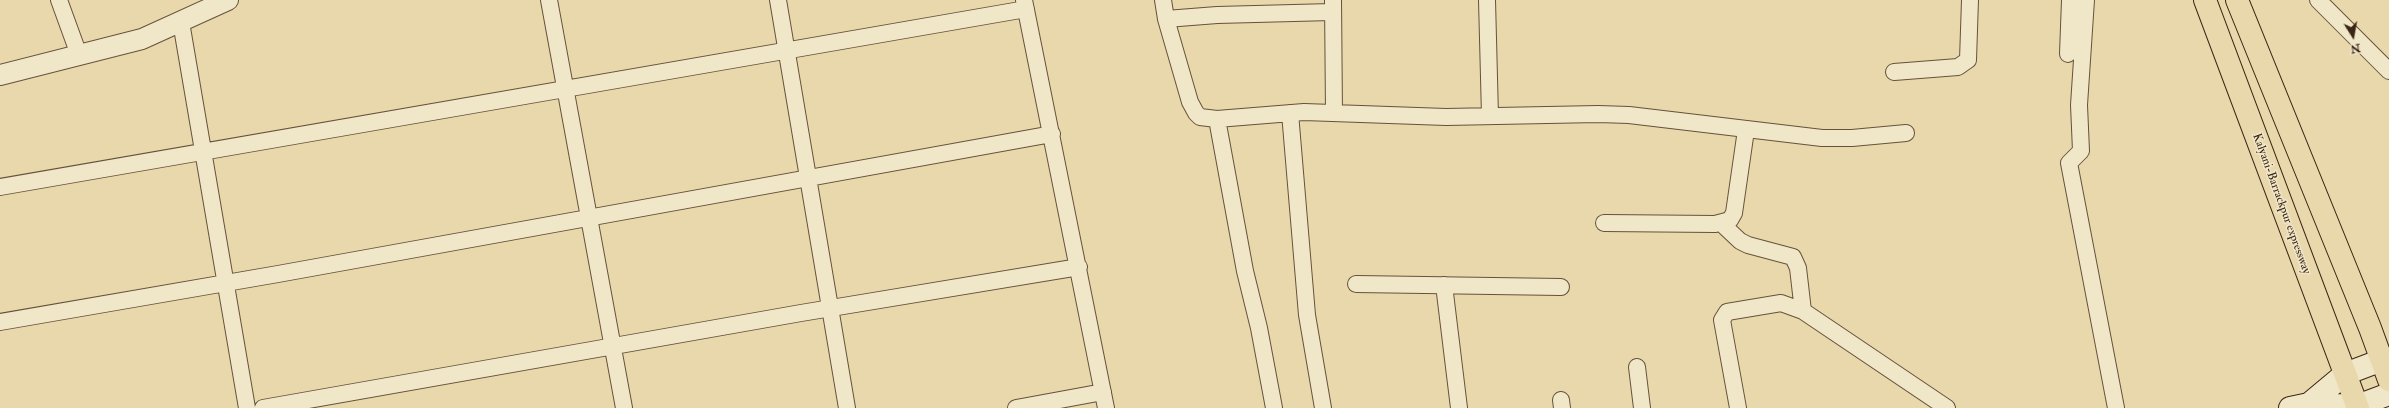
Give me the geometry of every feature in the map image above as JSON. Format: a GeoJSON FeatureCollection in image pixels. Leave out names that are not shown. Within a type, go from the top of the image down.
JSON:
{"type":"FeatureCollection","features":[{"type":"Feature","properties":{"kind":"highway","name":"Kalyani-Barrackpur expressway"},"geometry":{"type":"LineString","coordinates":[[2205,0],[2358,407]]}},
{"type":"Feature","properties":{"kind":"highway"},"geometry":{"type":"LineString","coordinates":[[2237,0],[2387,365]]}},
{"type":"Feature","properties":{"kind":"main road"},"geometry":{"type":"LineString","coordinates":[[2299,406],[2345,374],[2387,365]]}},
{"type":"Feature","properties":{"kind":"main road"},"geometry":{"type":"LineString","coordinates":[[2299,406],[2358,407],[2389,394]]}},
{"type":"Feature","properties":{"kind":"street"},"geometry":{"type":"LineString","coordinates":[[59,0],[79,55]]}},
{"type":"Feature","properties":{"kind":"street"},"geometry":{"type":"LineString","coordinates":[[0,74],[142,39],[228,0]]}},
{"type":"Feature","properties":{"kind":"street"},"geometry":{"type":"LineString","coordinates":[[549,0],[587,217],[624,408]]}},
{"type":"Feature","properties":{"kind":"street"},"geometry":{"type":"LineString","coordinates":[[778,0],[847,408]]}},
{"type":"Feature","properties":{"kind":"street"},"geometry":{"type":"LineString","coordinates":[[1163,0],[1166,19],[1196,113],[1200,117],[1217,118],[1290,113],[1446,117],[1598,114],[1629,115],[1822,138],[1852,138],[1906,133]]}},
{"type":"Feature","properties":{"kind":"street"},"geometry":{"type":"LineString","coordinates":[[1487,0],[1490,116]]}},
{"type":"Feature","properties":{"kind":"street"},"geometry":{"type":"LineString","coordinates":[[1894,72],[1963,65],[1968,60],[1969,54],[1970,0]]}},
{"type":"Feature","properties":{"kind":"street"},"geometry":{"type":"LineString","coordinates":[[2068,54],[2070,0]]}},
{"type":"Feature","properties":{"kind":"street"},"geometry":{"type":"LineString","coordinates":[[2086,0],[2079,105],[2081,151],[2069,163],[2116,408]]}},
{"type":"Feature","properties":{"kind":"street"},"geometry":{"type":"LineString","coordinates":[[2318,0],[2389,72]]}},
{"type":"Feature","properties":{"kind":"street"},"geometry":{"type":"LineString","coordinates":[[0,187],[787,50],[1025,5],[1105,400],[1016,408]]}},
{"type":"Feature","properties":{"kind":"street"},"geometry":{"type":"LineString","coordinates":[[1166,19],[1333,6],[1334,113]]}},
{"type":"Feature","properties":{"kind":"street"},"geometry":{"type":"LineString","coordinates":[[181,22],[224,283],[247,408]]}},
{"type":"Feature","properties":{"kind":"street"},"geometry":{"type":"LineString","coordinates":[[1290,113],[1307,315],[1323,408]]}},
{"type":"Feature","properties":{"kind":"street"},"geometry":{"type":"LineString","coordinates":[[1217,118],[1245,271],[1259,328],[1274,408]]}},
{"type":"Feature","properties":{"kind":"street"},"geometry":{"type":"LineString","coordinates":[[1604,224],[1722,224],[1730,220],[1734,213],[1746,130]]}},
{"type":"Feature","properties":{"kind":"street"},"geometry":{"type":"LineString","coordinates":[[0,322],[1052,134]]}},
{"type":"Feature","properties":{"kind":"street"},"geometry":{"type":"LineString","coordinates":[[1722,224],[1740,241],[1792,257],[1798,268],[1803,311]]}},
{"type":"Feature","properties":{"kind":"street"},"geometry":{"type":"LineString","coordinates":[[263,408],[829,308],[1079,267]]}},
{"type":"Feature","properties":{"kind":"street"},"geometry":{"type":"LineString","coordinates":[[1356,284],[1561,287]]}},
{"type":"Feature","properties":{"kind":"street"},"geometry":{"type":"LineString","coordinates":[[1444,285],[1459,408]]}},
{"type":"Feature","properties":{"kind":"street"},"geometry":{"type":"LineString","coordinates":[[1738,408],[1722,320],[1724,315],[1736,310],[1781,303],[1803,311],[1947,408]]}},
{"type":"Feature","properties":{"kind":"street"},"geometry":{"type":"LineString","coordinates":[[1637,367],[1642,408]]}}]}
